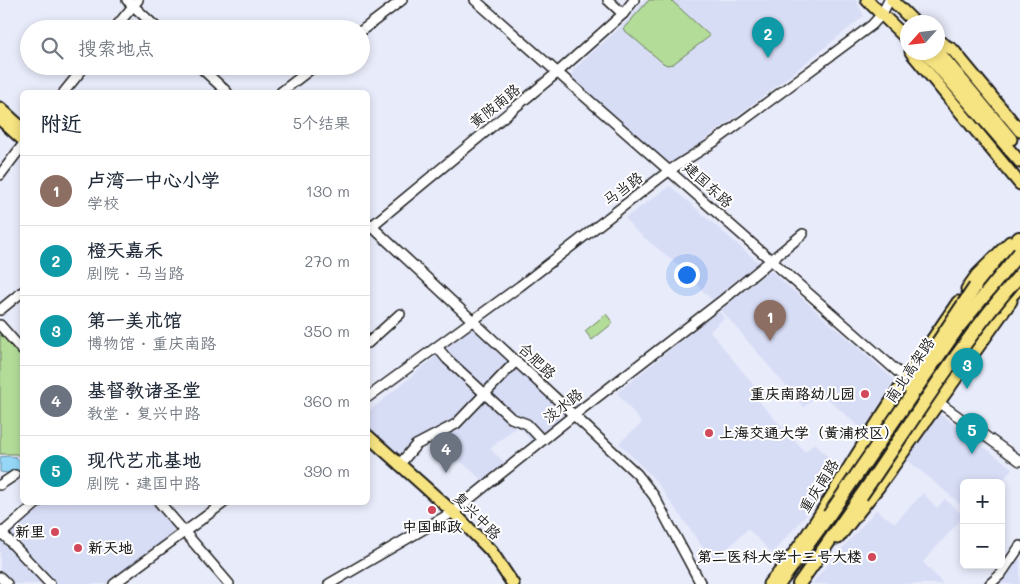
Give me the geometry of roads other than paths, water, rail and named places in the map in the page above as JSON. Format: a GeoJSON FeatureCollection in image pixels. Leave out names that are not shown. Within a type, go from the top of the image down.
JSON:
{"type":"FeatureCollection","features":[{"type":"Feature","properties":{"kind":"highway"},"geometry":{"type":"LineString","coordinates":[[829,515],[854,470],[975,287],[1019,237]]}},
{"type":"Feature","properties":{"kind":"highway","name":"南北高架路"},"geometry":{"type":"LineString","coordinates":[[779,584],[958,329],[1020,252]]}},
{"type":"Feature","properties":{"kind":"highway","name":"南北高架路"},"geometry":{"type":"LineString","coordinates":[[799,584],[960,351],[995,303],[1020,275]]}},
{"type":"Feature","properties":{"kind":"highway"},"geometry":{"type":"LineString","coordinates":[[861,496],[886,470],[1001,306],[1020,286]]}},
{"type":"Feature","properties":{"kind":"main road"},"geometry":{"type":"LineString","coordinates":[[867,0],[900,30]]}},
{"type":"Feature","properties":{"kind":"main road"},"geometry":{"type":"LineString","coordinates":[[891,0],[907,15]]}},
{"type":"Feature","properties":{"kind":"main road"},"geometry":{"type":"LineString","coordinates":[[945,45],[953,50],[1020,130]]}},
{"type":"Feature","properties":{"kind":"main road"},"geometry":{"type":"LineString","coordinates":[[945,52],[1020,141]]}},
{"type":"Feature","properties":{"kind":"main road"},"geometry":{"type":"LineString","coordinates":[[945,59],[1020,150]]}},
{"type":"Feature","properties":{"kind":"main road"},"geometry":{"type":"LineString","coordinates":[[918,60],[1020,184]]}},
{"type":"Feature","properties":{"kind":"main road"},"geometry":{"type":"LineString","coordinates":[[925,60],[1020,172]]}},
{"type":"Feature","properties":{"kind":"main road"},"geometry":{"type":"LineString","coordinates":[[932,60],[1020,162]]}},
{"type":"Feature","properties":{"kind":"main road"},"geometry":{"type":"LineString","coordinates":[[0,108],[20,126]]}},
{"type":"Feature","properties":{"kind":"main road"},"geometry":{"type":"LineString","coordinates":[[0,119],[20,137]]}},
{"type":"Feature","properties":{"kind":"main road","name":"重庆南路"},"geometry":{"type":"LineString","coordinates":[[805,584],[832,546],[922,390],[934,334],[977,275],[1006,244],[1019,237]]}},
{"type":"Feature","properties":{"kind":"main road","name":"重庆南路"},"geometry":{"type":"LineString","coordinates":[[769,584],[782,570],[812,526],[922,390],[998,304],[1020,282]]}},
{"type":"Feature","properties":{"kind":"main road","name":"重庆南路"},"geometry":{"type":"LineString","coordinates":[[774,584],[796,558],[922,390],[1020,290]]}},
{"type":"Feature","properties":{"kind":"main road","name":"复兴中路"},"geometry":{"type":"LineString","coordinates":[[370,438],[453,512],[491,551],[513,584]]}},
{"type":"Feature","properties":{"kind":"street"},"geometry":{"type":"LineString","coordinates":[[370,24],[402,0]]}},
{"type":"Feature","properties":{"kind":"street","name":"建国东路"},"geometry":{"type":"LineString","coordinates":[[475,0],[922,390],[1020,461]]}},
{"type":"Feature","properties":{"kind":"street"},"geometry":{"type":"LineString","coordinates":[[608,0],[622,14]]}},
{"type":"Feature","properties":{"kind":"street","name":"黄陂南路"},"geometry":{"type":"LineString","coordinates":[[370,225],[558,72],[622,14],[634,0]]}},
{"type":"Feature","properties":{"kind":"street","name":"马当路"},"geometry":{"type":"LineString","coordinates":[[370,396],[473,321],[670,170],[714,142],[872,25],[891,0]]}},
{"type":"Feature","properties":{"kind":"street"},"geometry":{"type":"LineString","coordinates":[[120,20],[132,2],[149,20]]}},
{"type":"Feature","properties":{"kind":"street"},"geometry":{"type":"LineString","coordinates":[[66,90],[78,75]]}},
{"type":"Feature","properties":{"kind":"street"},"geometry":{"type":"LineString","coordinates":[[209,75],[225,90]]}},
{"type":"Feature","properties":{"kind":"street"},"geometry":{"type":"LineString","coordinates":[[284,90],[303,75]]}},
{"type":"Feature","properties":{"kind":"street"},"geometry":{"type":"LineString","coordinates":[[0,175],[20,149]]}},
{"type":"Feature","properties":{"kind":"street","name":"合肥路"},"geometry":{"type":"LineString","coordinates":[[370,227],[574,415],[650,488],[701,584]]}},
{"type":"Feature","properties":{"kind":"street","name":"淡水路"},"geometry":{"type":"LineString","coordinates":[[329,584],[453,512],[803,234]]}},
{"type":"Feature","properties":{"kind":"street"},"geometry":{"type":"LineString","coordinates":[[0,310],[20,294]]}},
{"type":"Feature","properties":{"kind":"street"},"geometry":{"type":"LineString","coordinates":[[370,341],[400,314]]}},
{"type":"Feature","properties":{"kind":"street"},"geometry":{"type":"LineString","coordinates":[[0,325],[20,348]]}},
{"type":"Feature","properties":{"kind":"street"},"geometry":{"type":"LineString","coordinates":[[437,347],[447,359],[511,418],[527,424],[542,440]]}},
{"type":"Feature","properties":{"kind":"street"},"geometry":{"type":"LineString","coordinates":[[399,465],[416,445],[456,424],[516,361]]}},
{"type":"Feature","properties":{"kind":"street"},"geometry":{"type":"LineString","coordinates":[[0,485],[15,475]]}},
{"type":"Feature","properties":{"kind":"street"},"geometry":{"type":"LineString","coordinates":[[34,505],[1,533],[50,584]]}},
{"type":"Feature","properties":{"kind":"street"},"geometry":{"type":"LineString","coordinates":[[162,505],[229,584]]}},
{"type":"Feature","properties":{"kind":"street"},"geometry":{"type":"LineString","coordinates":[[114,584],[221,505]]}},
{"type":"Feature","properties":{"kind":"street"},"geometry":{"type":"LineString","coordinates":[[990,584],[1001,574],[1020,546]]}},
{"type":"Feature","properties":{"kind":"street"},"geometry":{"type":"LineString","coordinates":[[0,577],[7,584]]}},
{"type":"Feature","properties":{"kind":"water"},"geometry":{"type":"Polygon","coordinates":[[[0,457],[16,457],[20,462],[20,471],[17,474],[0,472],[0,457]]]}},
{"type":"Feature","properties":{"kind":"place","name":"橙天嘉禾"},"geometry":{"type":"Point","coordinates":[768,58]}},
{"type":"Feature","properties":{"kind":"place","name":"卢湾一中心小学"},"geometry":{"type":"Point","coordinates":[770,341]}},
{"type":"Feature","properties":{"kind":"place","name":"第一美术馆"},"geometry":{"type":"Point","coordinates":[967,389]}},
{"type":"Feature","properties":{"kind":"place","name":"重庆南路幼儿园"},"geometry":{"type":"Point","coordinates":[865,394]}},
{"type":"Feature","properties":{"kind":"place","name":"上海交通大学（黄浦校区）"},"geometry":{"type":"Point","coordinates":[709,433]}},
{"type":"Feature","properties":{"kind":"place","name":"现代艺术基地"},"geometry":{"type":"Point","coordinates":[972,454]}},
{"type":"Feature","properties":{"kind":"place","name":"基督教诸圣堂"},"geometry":{"type":"Point","coordinates":[446,473]}},
{"type":"Feature","properties":{"kind":"place","name":"中国邮政"},"geometry":{"type":"Point","coordinates":[432,510]}},
{"type":"Feature","properties":{"kind":"place","name":"新里"},"geometry":{"type":"Point","coordinates":[55,532]}},
{"type":"Feature","properties":{"kind":"place","name":"新天地"},"geometry":{"type":"Point","coordinates":[78,548]}},
{"type":"Feature","properties":{"kind":"place","name":"第二医科大学十二号大楼"},"geometry":{"type":"Point","coordinates":[872,557]}}]}
